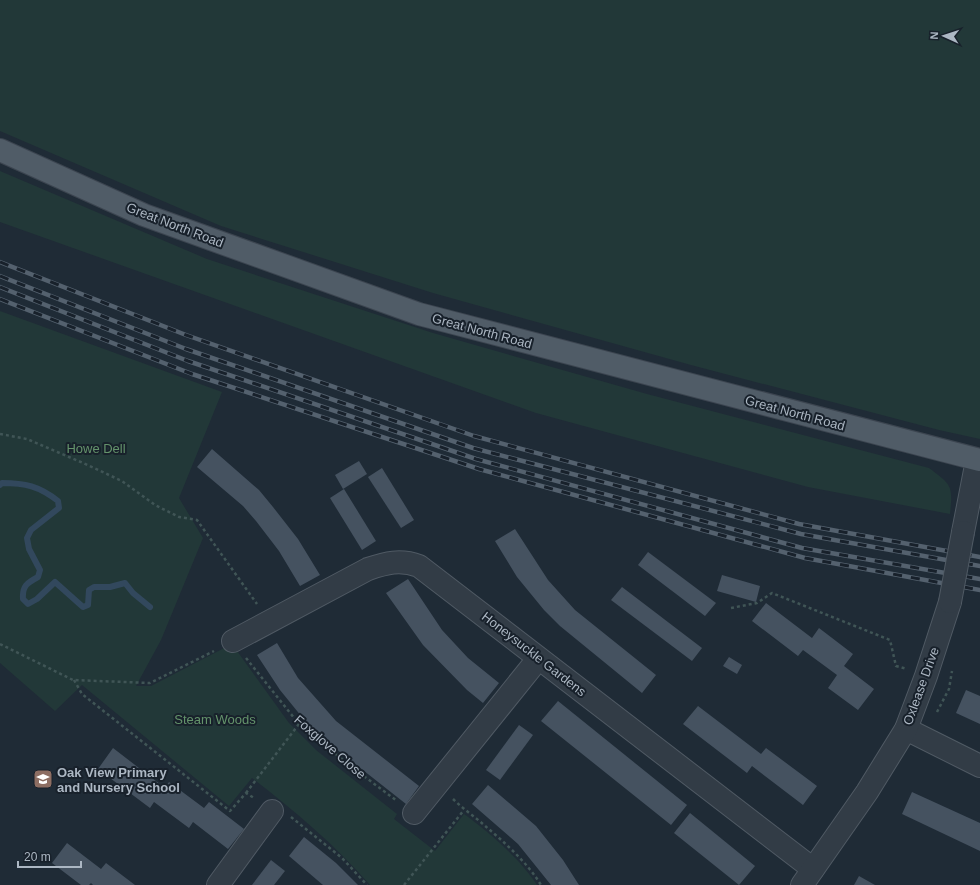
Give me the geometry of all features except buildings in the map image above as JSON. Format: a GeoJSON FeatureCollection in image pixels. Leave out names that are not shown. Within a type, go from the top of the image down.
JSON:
{"type":"FeatureCollection","features":[{"type":"Feature","properties":{"kind":"main road","name":"Great North Road"},"geometry":{"type":"LineString","coordinates":[[0,150],[144,215],[419,314],[978,460]]}},
{"type":"Feature","properties":{"kind":"street","name":"Oxlease Drive"},"geometry":{"type":"LineString","coordinates":[[808,877],[867,792],[906,729],[926,676],[950,602],[978,460]]}},
{"type":"Feature","properties":{"kind":"street","name":"Honeysuckle Gardens"},"geometry":{"type":"LineString","coordinates":[[233,641],[368,568],[390,562],[406,562],[418,566],[454,591],[538,659],[644,738],[808,877]]}},
{"type":"Feature","properties":{"kind":"street"},"geometry":{"type":"LineString","coordinates":[[414,813],[538,659]]}},
{"type":"Feature","properties":{"kind":"street"},"geometry":{"type":"LineString","coordinates":[[906,729],[980,766]]}},
{"type":"Feature","properties":{"kind":"street"},"geometry":{"type":"LineString","coordinates":[[218,885],[272,811]]}},
{"type":"Feature","properties":{"kind":"path"},"geometry":{"type":"LineString","coordinates":[[0,434],[26,439],[83,463],[122,481],[155,505],[179,517],[197,520],[270,622]]}},
{"type":"Feature","properties":{"kind":"path"},"geometry":{"type":"LineString","coordinates":[[731,608],[757,603],[772,593],[890,640],[896,666],[926,676]]}},
{"type":"Feature","properties":{"kind":"path"},"geometry":{"type":"LineString","coordinates":[[0,644],[74,680],[150,683],[233,641]]}},
{"type":"Feature","properties":{"kind":"path","name":"Foxglove Close"},"geometry":{"type":"LineString","coordinates":[[233,641],[299,724],[353,768],[414,813]]}},
{"type":"Feature","properties":{"kind":"path"},"geometry":{"type":"LineString","coordinates":[[74,680],[82,694],[230,811]]}},
{"type":"Feature","properties":{"kind":"path"},"geometry":{"type":"LineString","coordinates":[[246,793],[299,724]]}},
{"type":"Feature","properties":{"kind":"path"},"geometry":{"type":"LineString","coordinates":[[438,784],[464,810],[483,824],[527,866],[541,885]]}},
{"type":"Feature","properties":{"kind":"path"},"geometry":{"type":"LineString","coordinates":[[404,885],[464,810]]}},
{"type":"Feature","properties":{"kind":"path"},"geometry":{"type":"LineString","coordinates":[[307,830],[342,858],[367,885]]}},
{"type":"Feature","properties":{"kind":"green space"},"geometry":{"type":"Polygon","coordinates":[[[0,0],[980,0],[980,439],[939,430],[691,365],[433,293],[221,226],[0,131],[0,0]]]}},
{"type":"Feature","properties":{"kind":"green space"},"geometry":{"type":"Polygon","coordinates":[[[0,171],[207,259],[433,333],[647,394],[929,468],[942,478],[949,487],[951,492],[950,514],[808,487],[536,413],[0,222],[0,171]]]}},
{"type":"Feature","properties":{"kind":"green space","name":"Howe Dell"},"geometry":{"type":"Polygon","coordinates":[[[0,311],[222,392],[179,498],[203,538],[161,640],[136,686],[151,686],[232,644],[289,723],[316,750],[397,814],[394,819],[435,851],[464,814],[504,846],[522,865],[537,885],[370,885],[343,856],[314,829],[252,778],[229,806],[82,685],[55,711],[0,663],[0,311]]]}},
{"type":"Feature","properties":{"kind":"waterway"},"geometry":{"type":"LineString","coordinates":[[0,485],[2,483],[10,483],[32,486],[58,501],[59,508],[31,530],[27,538],[29,549],[40,570],[38,577],[28,583],[24,588],[23,599],[28,604],[37,599],[55,582],[83,607],[88,605],[89,590],[94,587],[110,587],[125,583],[133,593],[150,607]]}},
{"type":"Feature","properties":{"kind":"railway"},"geometry":{"type":"LineString","coordinates":[[0,262],[186,335],[474,436],[799,524],[980,557]]}},
{"type":"Feature","properties":{"kind":"railway"},"geometry":{"type":"LineString","coordinates":[[0,276],[186,349],[473,448],[801,534],[980,566]]}},
{"type":"Feature","properties":{"kind":"railway"},"geometry":{"type":"LineString","coordinates":[[0,287],[188,361],[476,459],[802,548],[980,579]]}},
{"type":"Feature","properties":{"kind":"railway"},"geometry":{"type":"LineString","coordinates":[[0,299],[192,374],[479,469],[805,558],[980,590]]}},
{"type":"Feature","properties":{"kind":"place","name":"Oak View Primary and Nursery School"},"geometry":{"type":"Point","coordinates":[43,779]}},
{"type":"Feature","properties":{"kind":"park label","name":"Steam Woods"},"geometry":{"type":"Point","coordinates":[215,719]}}]}
